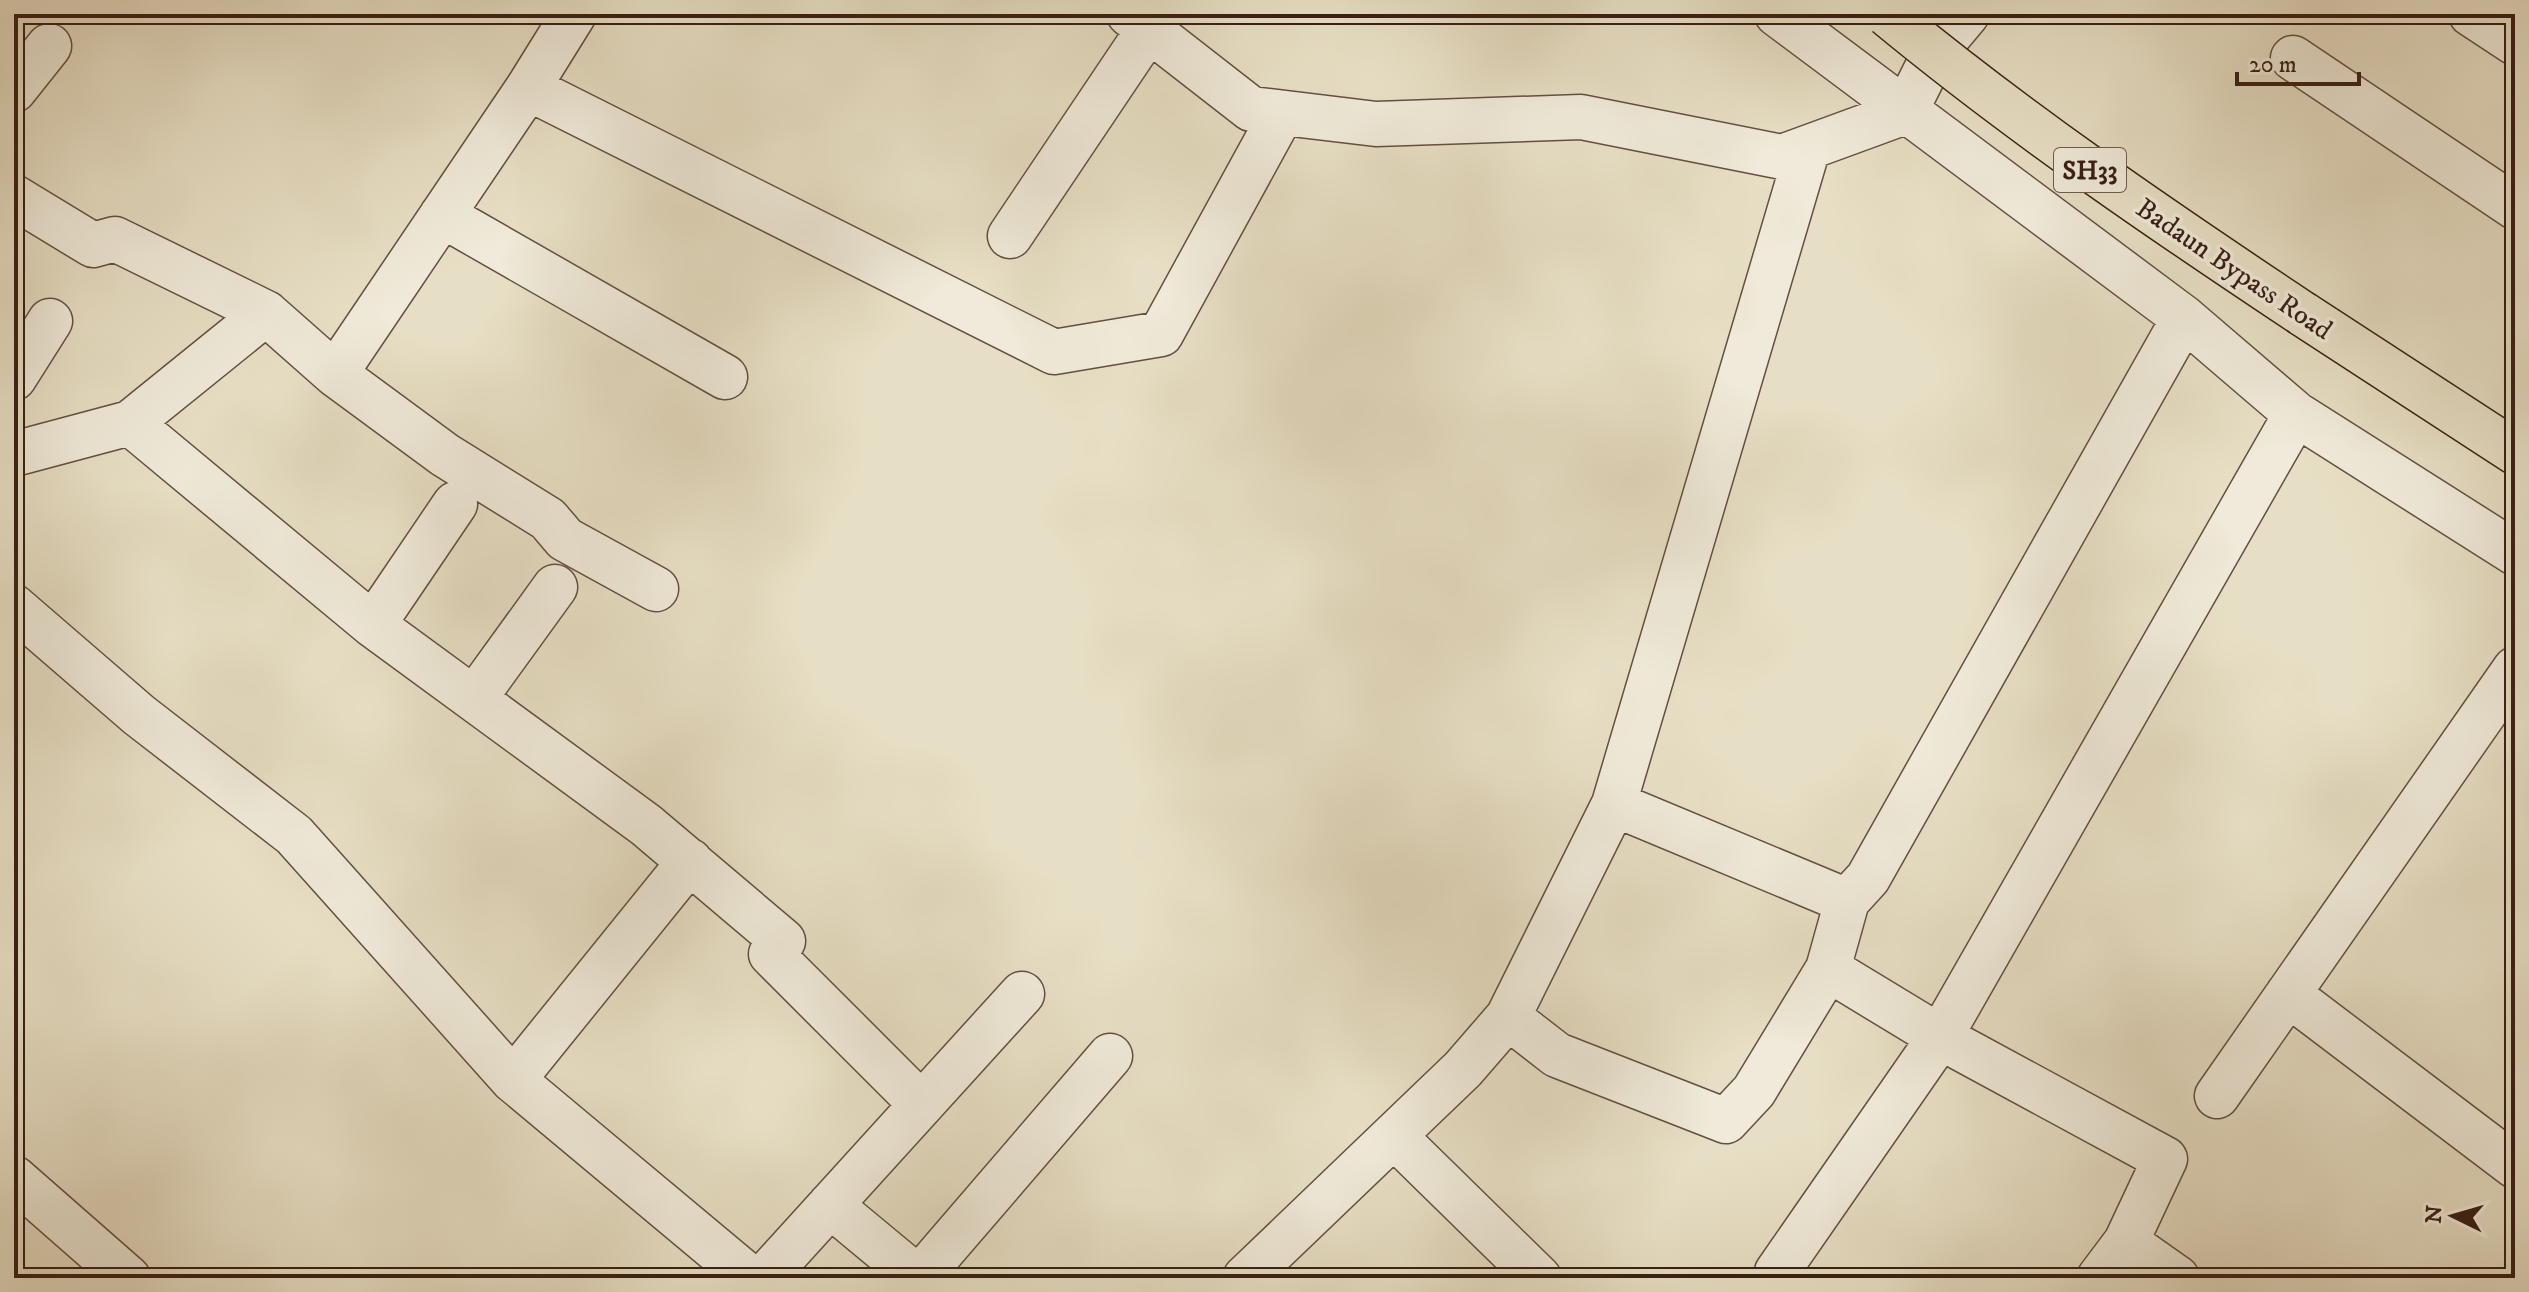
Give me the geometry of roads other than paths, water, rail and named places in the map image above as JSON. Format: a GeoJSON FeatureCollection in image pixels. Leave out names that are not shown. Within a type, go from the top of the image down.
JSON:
{"type":"FeatureCollection","features":[{"type":"Feature","properties":{"kind":"main road","name":"Badaun Bypass Road"},"geometry":{"type":"LineString","coordinates":[[1887,14],[1962,76],[2126,195],[2515,452]]}},
{"type":"Feature","properties":{"kind":"street"},"geometry":{"type":"LineString","coordinates":[[335,374],[528,88],[574,14]]}},
{"type":"Feature","properties":{"kind":"street"},"geometry":{"type":"LineString","coordinates":[[1777,14],[2184,318],[2296,414],[2515,553]]}},
{"type":"Feature","properties":{"kind":"street"},"geometry":{"type":"LineString","coordinates":[[1010,236],[1139,22],[1251,109],[1376,124],[1581,117],[1782,157],[1905,112],[1935,52],[1967,14]]}},
{"type":"Feature","properties":{"kind":"street"},"geometry":{"type":"LineString","coordinates":[[2471,14],[2515,43]]}},
{"type":"Feature","properties":{"kind":"street"},"geometry":{"type":"LineString","coordinates":[[14,90],[49,46]]}},
{"type":"Feature","properties":{"kind":"street"},"geometry":{"type":"LineString","coordinates":[[2293,58],[2515,207]]}},
{"type":"Feature","properties":{"kind":"street"},"geometry":{"type":"LineString","coordinates":[[528,88],[1054,352],[1161,334],[1282,113]]}},
{"type":"Feature","properties":{"kind":"street"},"geometry":{"type":"LineString","coordinates":[[1245,1278],[1463,1069],[1508,1017],[1614,804],[1808,148]]}},
{"type":"Feature","properties":{"kind":"street"},"geometry":{"type":"LineString","coordinates":[[14,197],[93,245],[115,239],[266,313],[335,374],[445,455],[548,519],[565,539],[656,589]]}},
{"type":"Feature","properties":{"kind":"street"},"geometry":{"type":"LineString","coordinates":[[442,215],[725,377]]}},
{"type":"Feature","properties":{"kind":"street"},"geometry":{"type":"LineString","coordinates":[[14,454],[130,423],[266,313]]}},
{"type":"Feature","properties":{"kind":"street"},"geometry":{"type":"LineString","coordinates":[[1508,1017],[1557,1055],[1726,1121],[1754,1091],[1828,969],[1847,901],[1868,878],[2184,318]]}},
{"type":"Feature","properties":{"kind":"street"},"geometry":{"type":"LineString","coordinates":[[14,378],[50,321]]}},
{"type":"Feature","properties":{"kind":"street"},"geometry":{"type":"LineString","coordinates":[[1783,1278],[1777,1272],[1940,1037],[2296,414]]}},
{"type":"Feature","properties":{"kind":"street"},"geometry":{"type":"LineString","coordinates":[[130,423],[373,625],[646,825],[690,861],[777,947],[921,1104]]}},
{"type":"Feature","properties":{"kind":"street"},"geometry":{"type":"LineString","coordinates":[[373,625],[455,504]]}},
{"type":"Feature","properties":{"kind":"street"},"geometry":{"type":"LineString","coordinates":[[474,699],[555,587]]}},
{"type":"Feature","properties":{"kind":"street"},"geometry":{"type":"LineString","coordinates":[[14,607],[139,715],[294,835],[513,1080],[750,1278]]}},
{"type":"Feature","properties":{"kind":"street"},"geometry":{"type":"LineString","coordinates":[[2217,1096],[2515,669]]}},
{"type":"Feature","properties":{"kind":"street"},"geometry":{"type":"LineString","coordinates":[[1614,804],[1847,901]]}},
{"type":"Feature","properties":{"kind":"street"},"geometry":{"type":"LineString","coordinates":[[513,1080],[690,861]]}},
{"type":"Feature","properties":{"kind":"street"},"geometry":{"type":"LineString","coordinates":[[1828,969],[1940,1037],[2165,1159],[2126,1242],[2099,1278]]}},
{"type":"Feature","properties":{"kind":"street"},"geometry":{"type":"LineString","coordinates":[[764,1278],[1022,994]]}},
{"type":"Feature","properties":{"kind":"street"},"geometry":{"type":"LineString","coordinates":[[2288,994],[2515,1166]]}},
{"type":"Feature","properties":{"kind":"street"},"geometry":{"type":"LineString","coordinates":[[830,1205],[919,1278],[1110,1056]]}},
{"type":"Feature","properties":{"kind":"street"},"geometry":{"type":"LineString","coordinates":[[1394,1136],[1539,1278]]}},
{"type":"Feature","properties":{"kind":"street"},"geometry":{"type":"LineString","coordinates":[[14,1178],[128,1278]]}},
{"type":"Feature","properties":{"kind":"street"},"geometry":{"type":"LineString","coordinates":[[2126,1242],[2177,1278]]}}]}
